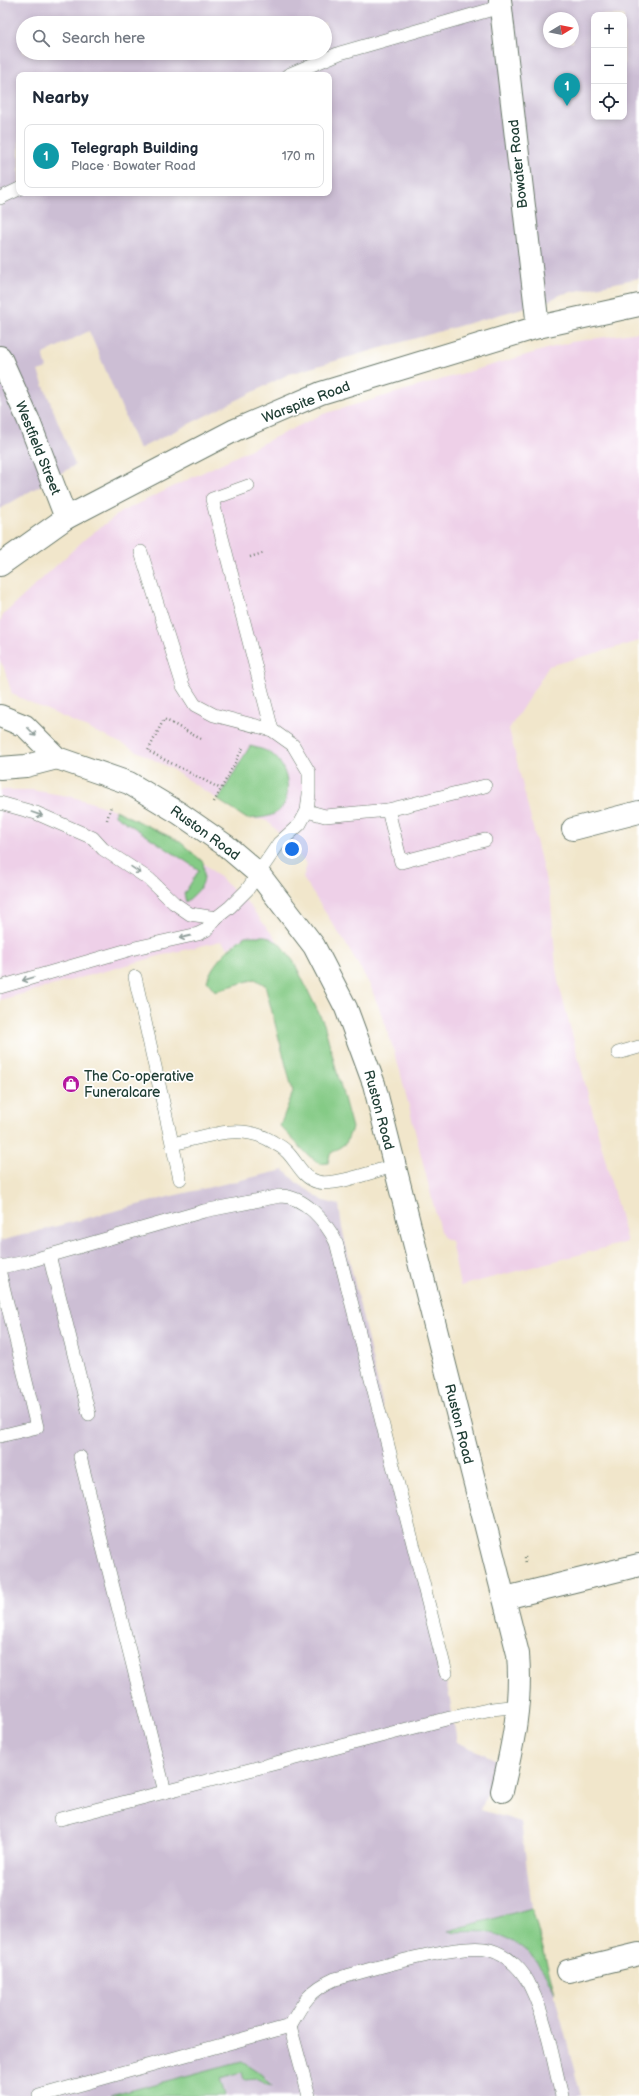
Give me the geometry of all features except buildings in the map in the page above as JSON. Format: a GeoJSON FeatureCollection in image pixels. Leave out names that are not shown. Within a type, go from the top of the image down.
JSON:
{"type":"FeatureCollection","features":[{"type":"Feature","properties":{"kind":"street","name":"Bowater Road"},"geometry":{"type":"LineString","coordinates":[[500,4],[538,327]]}},
{"type":"Feature","properties":{"kind":"street","name":"Warspite Road"},"geometry":{"type":"LineString","coordinates":[[0,565],[66,518],[235,430],[321,393],[538,327],[639,305]]}},
{"type":"Feature","properties":{"kind":"street","name":"Westfield Street"},"geometry":{"type":"LineString","coordinates":[[0,357],[28,419],[66,518]]}},
{"type":"Feature","properties":{"kind":"street","name":"Ruston Road"},"geometry":{"type":"LineString","coordinates":[[0,716],[26,726],[57,758],[129,783],[179,813],[225,845],[258,874],[314,946],[346,1008],[374,1084],[393,1166],[505,1598],[518,1654],[520,1683],[515,1738],[502,1791]]}},
{"type":"Feature","properties":{"kind":"street"},"geometry":{"type":"LineString","coordinates":[[0,768],[26,766],[57,758]]}},
{"type":"Feature","properties":{"kind":"street"},"geometry":{"type":"LineString","coordinates":[[573,829],[639,812]]}},
{"type":"Feature","properties":{"kind":"street"},"geometry":{"type":"LineString","coordinates":[[505,1598],[639,1565]]}},
{"type":"Feature","properties":{"kind":"street"},"geometry":{"type":"LineString","coordinates":[[568,1971],[639,1954]]}},
{"type":"Feature","properties":{"kind":"lane"},"geometry":{"type":"LineString","coordinates":[[332,56],[500,4]]}},
{"type":"Feature","properties":{"kind":"lane"},"geometry":{"type":"LineString","coordinates":[[295,72],[323,60]]}},
{"type":"Feature","properties":{"kind":"lane"},"geometry":{"type":"LineString","coordinates":[[0,198],[16,190]]}},
{"type":"Feature","properties":{"kind":"lane"},"geometry":{"type":"LineString","coordinates":[[248,486],[212,499],[272,730]]}},
{"type":"Feature","properties":{"kind":"lane"},"geometry":{"type":"LineString","coordinates":[[0,987],[135,948],[198,934],[206,930],[216,918],[237,901],[279,843],[300,824],[307,811],[309,772],[293,745],[272,730],[214,715],[196,705],[183,686],[141,552]]}},
{"type":"Feature","properties":{"kind":"lane"},"geometry":{"type":"LineString","coordinates":[[307,811],[325,816],[388,810],[485,786]]}},
{"type":"Feature","properties":{"kind":"lane"},"geometry":{"type":"LineString","coordinates":[[0,803],[36,813],[92,838],[103,849],[149,879],[174,903],[190,914],[216,918]]}},
{"type":"Feature","properties":{"kind":"lane"},"geometry":{"type":"LineString","coordinates":[[388,810],[401,862],[485,840]]}},
{"type":"Feature","properties":{"kind":"lane"},"geometry":{"type":"LineString","coordinates":[[135,977],[180,1179]]}},
{"type":"Feature","properties":{"kind":"lane"},"geometry":{"type":"LineString","coordinates":[[618,1053],[639,1048]]}},
{"type":"Feature","properties":{"kind":"lane"},"geometry":{"type":"LineString","coordinates":[[173,1144],[232,1131],[248,1132],[266,1138],[286,1150],[299,1170],[318,1182],[331,1182],[393,1166]]}},
{"type":"Feature","properties":{"kind":"lane"},"geometry":{"type":"LineString","coordinates":[[0,1267],[49,1255],[204,1211],[280,1196],[289,1196],[300,1201],[329,1228],[336,1242],[446,1673]]}},
{"type":"Feature","properties":{"kind":"lane"},"geometry":{"type":"LineString","coordinates":[[49,1255],[89,1414]]}},
{"type":"Feature","properties":{"kind":"lane"},"geometry":{"type":"LineString","coordinates":[[0,1274],[37,1427],[0,1436]]}},
{"type":"Feature","properties":{"kind":"lane"},"geometry":{"type":"LineString","coordinates":[[80,1457],[165,1792]]}},
{"type":"Feature","properties":{"kind":"lane"},"geometry":{"type":"LineString","coordinates":[[60,1818],[450,1718],[518,1706]]}},
{"type":"Feature","properties":{"kind":"lane"},"geometry":{"type":"LineString","coordinates":[[309,2096],[290,2026],[304,2001],[318,1986],[335,1979],[449,1951],[472,1949],[489,1950],[504,1956],[520,1970],[531,1987],[539,2008],[562,2096]]}},
{"type":"Feature","properties":{"kind":"lane"},"geometry":{"type":"LineString","coordinates":[[39,2096],[290,2026]]}},
{"type":"Feature","properties":{"kind":"path"},"geometry":{"type":"LineString","coordinates":[[201,739],[164,719],[148,751],[221,789]]}},
{"type":"Feature","properties":{"kind":"path"},"geometry":{"type":"LineString","coordinates":[[214,802],[246,742]]}},
{"type":"Feature","properties":{"kind":"path"},"geometry":{"type":"LineString","coordinates":[[525,1557],[526,1565]]}},
{"type":"Feature","properties":{"kind":"shaded area"},"geometry":{"type":"Polygon","coordinates":[[[0,0],[639,0],[639,278],[562,294],[548,301],[289,374],[139,449],[89,331],[43,354],[47,368],[38,371],[75,465],[0,509],[0,0]]]}},
{"type":"Feature","properties":{"kind":"shaded area"},"geometry":{"type":"Polygon","coordinates":[[[639,332],[639,641],[549,666],[509,729],[551,902],[558,981],[627,1242],[460,1286],[451,1241],[444,1238],[440,1231],[400,1071],[386,1026],[370,985],[351,952],[303,878],[307,864],[267,820],[247,819],[170,768],[127,746],[12,694],[4,668],[0,661],[0,622],[3,615],[86,538],[121,512],[323,414],[571,342],[639,332]]]}},
{"type":"Feature","properties":{"kind":"shaded area"},"geometry":{"type":"Polygon","coordinates":[[[0,790],[32,790],[73,797],[115,810],[179,841],[245,900],[279,943],[266,936],[245,936],[228,948],[221,941],[163,955],[0,1000],[0,790]]]}},
{"type":"Feature","properties":{"kind":"shaded area"},"geometry":{"type":"Polygon","coordinates":[[[284,1170],[296,1182],[324,1201],[339,1205],[342,1228],[449,1695],[457,1742],[499,1761],[481,1810],[521,1822],[532,1908],[581,2096],[0,2096],[0,1241],[172,1196],[284,1170]]]}},
{"type":"Feature","properties":{"kind":"green space"},"geometry":{"type":"Polygon","coordinates":[[[250,746],[268,752],[278,761],[286,776],[287,794],[281,809],[274,814],[247,819],[218,800],[250,746]]]}},
{"type":"Feature","properties":{"kind":"green space"},"geometry":{"type":"Polygon","coordinates":[[[115,810],[179,841],[203,862],[204,875],[202,885],[200,889],[186,902],[184,894],[199,870],[115,815],[115,810]]]}},
{"type":"Feature","properties":{"kind":"green space"},"geometry":{"type":"Polygon","coordinates":[[[245,936],[266,936],[279,943],[294,962],[324,1024],[352,1128],[346,1143],[330,1154],[328,1163],[320,1164],[308,1155],[280,1126],[293,1092],[265,985],[255,979],[215,991],[207,981],[209,974],[217,962],[233,945],[245,936]]]}},
{"type":"Feature","properties":{"kind":"green space"},"geometry":{"type":"Polygon","coordinates":[[[532,1908],[555,1993],[538,1964],[530,1955],[513,1941],[502,1936],[486,1932],[448,1931],[532,1908]]]}},
{"type":"Feature","properties":{"kind":"green space"},"geometry":{"type":"Polygon","coordinates":[[[242,2061],[263,2075],[271,2087],[257,2079],[244,2080],[242,2072],[220,2078],[225,2096],[110,2096],[242,2061]]]}},
{"type":"Feature","properties":{"kind":"place","name":"Telegraph Building"},"geometry":{"type":"Point","coordinates":[567,106]}},
{"type":"Feature","properties":{"kind":"place","name":"The Co-operative Funeralcare"},"geometry":{"type":"Point","coordinates":[71,1084]}}]}
